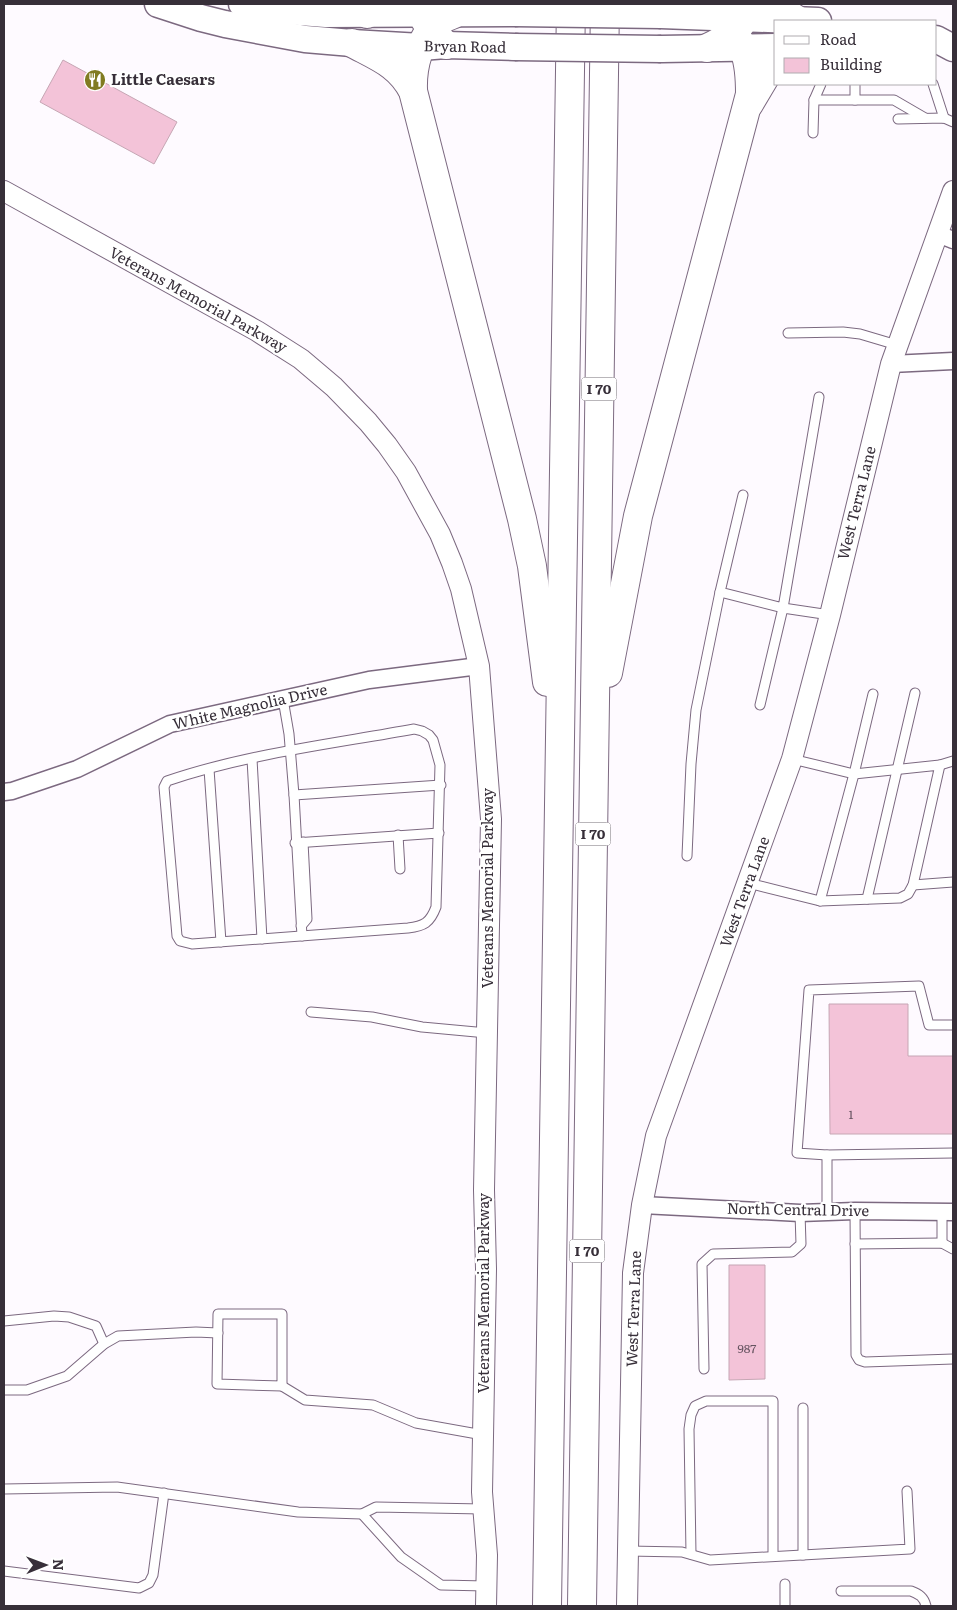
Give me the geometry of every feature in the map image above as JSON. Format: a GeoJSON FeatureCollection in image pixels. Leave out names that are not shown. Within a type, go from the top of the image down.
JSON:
{"type":"FeatureCollection","features":[{"type":"Feature","properties":{"kind":"highway","name":"I 70"},"geometry":{"type":"LineString","coordinates":[[547,1606],[571,4]]}},
{"type":"Feature","properties":{"kind":"highway","name":"I 70"},"geometry":{"type":"LineString","coordinates":[[582,1606],[605,4]]}},
{"type":"Feature","properties":{"kind":"highway"},"geometry":{"type":"LineString","coordinates":[[773,4],[806,20]]}},
{"type":"Feature","properties":{"kind":"highway"},"geometry":{"type":"LineString","coordinates":[[456,13],[428,28],[414,62],[412,75],[413,91],[522,519],[532,566],[544,660],[560,757]]}},
{"type":"Feature","properties":{"kind":"highway"},"geometry":{"type":"LineString","coordinates":[[593,774],[607,675],[638,516],[750,94],[750,70],[739,24]]}},
{"type":"Feature","properties":{"kind":"highway"},"geometry":{"type":"LineString","coordinates":[[707,48],[723,41],[739,24]]}},
{"type":"Feature","properties":{"kind":"highway"},"geometry":{"type":"LineString","coordinates":[[352,44],[393,66],[406,78],[413,91]]}},
{"type":"Feature","properties":{"kind":"highway"},"geometry":{"type":"LineString","coordinates":[[747,107],[774,67]]}},
{"type":"Feature","properties":{"kind":"main road","name":"Bryan Road"},"geometry":{"type":"LineString","coordinates":[[158,4],[200,18],[277,35],[352,44],[428,28]]}},
{"type":"Feature","properties":{"kind":"main road","name":"Bryan Road"},"geometry":{"type":"LineString","coordinates":[[242,4],[299,12],[375,9],[428,28],[515,48],[707,48]]}},
{"type":"Feature","properties":{"kind":"main road"},"geometry":{"type":"LineString","coordinates":[[456,13],[661,15],[739,24],[774,22]]}},
{"type":"Feature","properties":{"kind":"main road"},"geometry":{"type":"LineString","coordinates":[[739,24],[774,45]]}},
{"type":"Feature","properties":{"kind":"main road"},"geometry":{"type":"LineString","coordinates":[[937,33],[953,28]]}},
{"type":"Feature","properties":{"kind":"main road"},"geometry":{"type":"LineString","coordinates":[[937,33],[953,34]]}},
{"type":"Feature","properties":{"kind":"main road"},"geometry":{"type":"LineString","coordinates":[[937,40],[953,48]]}},
{"type":"Feature","properties":{"kind":"street","name":"Veterans Memorial Parkway"},"geometry":{"type":"LineString","coordinates":[[4,191],[274,341],[317,372],[351,404],[387,445],[406,472],[440,534],[461,588],[479,666],[491,819],[484,1190],[486,1269],[482,1492],[487,1555],[486,1606]]}},
{"type":"Feature","properties":{"kind":"street","name":"West Terra Lane"},"geometry":{"type":"LineString","coordinates":[[627,1606],[633,1273],[642,1205],[656,1136],[792,759],[830,615],[891,364],[897,345],[946,237],[953,191]]}},
{"type":"Feature","properties":{"kind":"street"},"geometry":{"type":"LineString","coordinates":[[891,364],[953,361]]}},
{"type":"Feature","properties":{"kind":"street","name":"White Magnolia Drive"},"geometry":{"type":"LineString","coordinates":[[4,792],[77,769],[170,724],[369,680],[479,666]]}},
{"type":"Feature","properties":{"kind":"street","name":"North Central Drive"},"geometry":{"type":"LineString","coordinates":[[642,1205],[800,1213],[855,1210],[947,1212]]}},
{"type":"Feature","properties":{"kind":"lane"},"geometry":{"type":"LineString","coordinates":[[813,133],[814,100],[821,85]]}},
{"type":"Feature","properties":{"kind":"lane"},"geometry":{"type":"LineString","coordinates":[[855,85],[855,100]]}},
{"type":"Feature","properties":{"kind":"lane"},"geometry":{"type":"LineString","coordinates":[[933,85],[944,118]]}},
{"type":"Feature","properties":{"kind":"lane"},"geometry":{"type":"LineString","coordinates":[[814,100],[894,100],[925,118]]}},
{"type":"Feature","properties":{"kind":"lane"},"geometry":{"type":"LineString","coordinates":[[898,118],[944,118],[953,122]]}},
{"type":"Feature","properties":{"kind":"lane"},"geometry":{"type":"LineString","coordinates":[[788,332],[843,332],[860,334],[897,345]]}},
{"type":"Feature","properties":{"kind":"lane"},"geometry":{"type":"LineString","coordinates":[[760,705],[783,608],[819,397]]}},
{"type":"Feature","properties":{"kind":"lane"},"geometry":{"type":"LineString","coordinates":[[687,856],[691,764],[696,710],[720,592],[743,495]]}},
{"type":"Feature","properties":{"kind":"lane"},"geometry":{"type":"LineString","coordinates":[[720,592],[783,608],[830,615]]}},
{"type":"Feature","properties":{"kind":"lane"},"geometry":{"type":"LineString","coordinates":[[867,899],[915,693]]}},
{"type":"Feature","properties":{"kind":"lane"},"geometry":{"type":"LineString","coordinates":[[820,901],[873,694]]}},
{"type":"Feature","properties":{"kind":"lane"},"geometry":{"type":"LineString","coordinates":[[283,699],[299,843],[302,936]]}},
{"type":"Feature","properties":{"kind":"lane"},"geometry":{"type":"LineString","coordinates":[[414,729],[429,735],[437,750],[441,785],[436,907],[433,916],[428,922],[421,926],[408,928],[192,944],[180,941],[177,936],[164,787],[167,781],[252,759],[414,729]]}},
{"type":"Feature","properties":{"kind":"lane"},"geometry":{"type":"LineString","coordinates":[[252,759],[262,939]]}},
{"type":"Feature","properties":{"kind":"lane"},"geometry":{"type":"LineString","coordinates":[[792,759],[854,774],[940,765],[953,761]]}},
{"type":"Feature","properties":{"kind":"lane"},"geometry":{"type":"LineString","coordinates":[[748,883],[820,901],[900,898],[908,894],[912,885],[940,765]]}},
{"type":"Feature","properties":{"kind":"lane"},"geometry":{"type":"LineString","coordinates":[[209,769],[221,942]]}},
{"type":"Feature","properties":{"kind":"lane"},"geometry":{"type":"LineString","coordinates":[[294,795],[441,785]]}},
{"type":"Feature","properties":{"kind":"lane"},"geometry":{"type":"LineString","coordinates":[[299,843],[439,833]]}},
{"type":"Feature","properties":{"kind":"lane"},"geometry":{"type":"LineString","coordinates":[[398,835],[400,868]]}},
{"type":"Feature","properties":{"kind":"lane"},"geometry":{"type":"LineString","coordinates":[[912,885],[953,882]]}},
{"type":"Feature","properties":{"kind":"lane"},"geometry":{"type":"LineString","coordinates":[[953,1025],[928,1025],[919,986],[809,990],[797,1153],[827,1155],[953,1153]]}},
{"type":"Feature","properties":{"kind":"lane"},"geometry":{"type":"LineString","coordinates":[[311,1012],[372,1017],[422,1026],[487,1033]]}},
{"type":"Feature","properties":{"kind":"lane"},"geometry":{"type":"LineString","coordinates":[[827,1155],[828,1211]]}},
{"type":"Feature","properties":{"kind":"lane"},"geometry":{"type":"LineString","coordinates":[[855,1210],[856,1355],[859,1360],[865,1362],[953,1359]]}},
{"type":"Feature","properties":{"kind":"lane"},"geometry":{"type":"LineString","coordinates":[[942,1243],[947,1212]]}},
{"type":"Feature","properties":{"kind":"lane"},"geometry":{"type":"LineString","coordinates":[[704,1369],[702,1264],[713,1254],[792,1252],[801,1244],[800,1213]]}},
{"type":"Feature","properties":{"kind":"lane"},"geometry":{"type":"LineString","coordinates":[[856,1244],[942,1243],[953,1249]]}},
{"type":"Feature","properties":{"kind":"lane"},"geometry":{"type":"LineString","coordinates":[[282,1386],[282,1314],[218,1314],[218,1384],[282,1386],[305,1400],[373,1405],[416,1423],[483,1435]]}},
{"type":"Feature","properties":{"kind":"lane"},"geometry":{"type":"LineString","coordinates":[[4,1321],[54,1316],[69,1318],[96,1326],[104,1344]]}},
{"type":"Feature","properties":{"kind":"lane"},"geometry":{"type":"LineString","coordinates":[[4,1390],[27,1390],[67,1376],[104,1344],[118,1336],[196,1332],[218,1333]]}},
{"type":"Feature","properties":{"kind":"lane"},"geometry":{"type":"LineString","coordinates":[[691,1554],[689,1429],[691,1415],[695,1406],[706,1401],[773,1401],[772,1556]]}},
{"type":"Feature","properties":{"kind":"lane"},"geometry":{"type":"LineString","coordinates":[[803,1408],[803,1555]]}},
{"type":"Feature","properties":{"kind":"lane"},"geometry":{"type":"LineString","coordinates":[[4,1490],[117,1487],[298,1512],[362,1514],[376,1507],[483,1509]]}},
{"type":"Feature","properties":{"kind":"lane"},"geometry":{"type":"LineString","coordinates":[[628,1551],[682,1552],[710,1560],[910,1549],[907,1491]]}},
{"type":"Feature","properties":{"kind":"lane"},"geometry":{"type":"LineString","coordinates":[[4,1570],[139,1588],[149,1584],[153,1575],[164,1493]]}},
{"type":"Feature","properties":{"kind":"lane"},"geometry":{"type":"LineString","coordinates":[[362,1514],[401,1557],[441,1585],[486,1586]]}},
{"type":"Feature","properties":{"kind":"lane"},"geometry":{"type":"LineString","coordinates":[[785,1584],[786,1606]]}},
{"type":"Feature","properties":{"kind":"lane"},"geometry":{"type":"LineString","coordinates":[[841,1591],[911,1591],[919,1594],[925,1601],[926,1606]]}},
{"type":"Feature","properties":{"kind":"building"},"geometry":{"type":"Polygon","coordinates":[[[63,60],[177,122],[154,164],[40,102],[63,60]]]}},
{"type":"Feature","properties":{"kind":"building"},"geometry":{"type":"Polygon","coordinates":[[[829,1004],[908,1004],[908,1056],[953,1056],[953,1134],[830,1134],[829,1004]]]}},
{"type":"Feature","properties":{"kind":"building"},"geometry":{"type":"Polygon","coordinates":[[[729,1265],[765,1265],[765,1379],[729,1380],[729,1265]]]}},
{"type":"Feature","properties":{"kind":"place","name":"Little Caesars"},"geometry":{"type":"Point","coordinates":[95,80]}}]}
